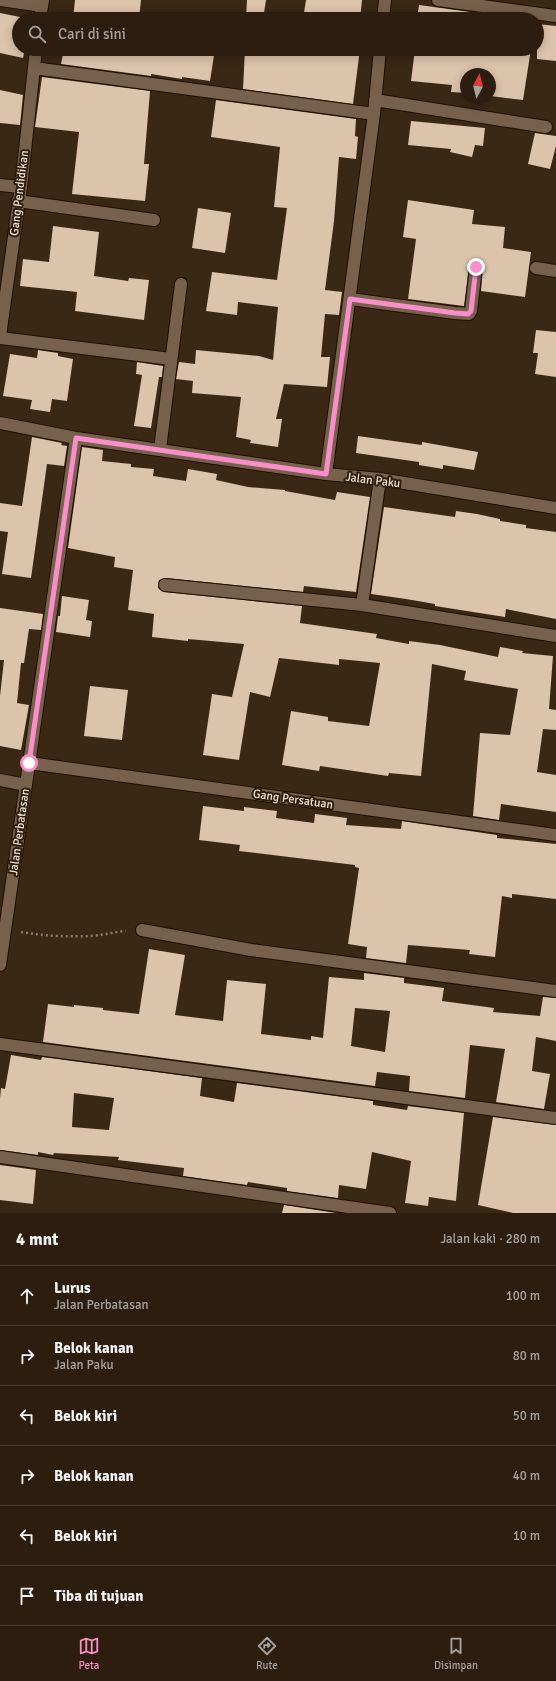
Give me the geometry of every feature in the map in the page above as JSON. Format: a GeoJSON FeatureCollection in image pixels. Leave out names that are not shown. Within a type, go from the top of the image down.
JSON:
{"type":"FeatureCollection","features":[{"type":"Feature","properties":{"kind":"street"},"geometry":{"type":"LineString","coordinates":[[1,0],[42,3]]}},
{"type":"Feature","properties":{"kind":"street"},"geometry":{"type":"LineString","coordinates":[[384,12],[385,0]]}},
{"type":"Feature","properties":{"kind":"street"},"geometry":{"type":"LineString","coordinates":[[438,0],[526,12]]}},
{"type":"Feature","properties":{"kind":"street"},"geometry":{"type":"LineString","coordinates":[[544,14],[556,16]]}},
{"type":"Feature","properties":{"kind":"street","name":"Gang Pendidikan"},"geometry":{"type":"LineString","coordinates":[[0,337],[35,56]]}},
{"type":"Feature","properties":{"kind":"street"},"geometry":{"type":"LineString","coordinates":[[326,474],[374,114],[374,100],[379,56]]}},
{"type":"Feature","properties":{"kind":"street"},"geometry":{"type":"LineString","coordinates":[[34,68],[374,114]]}},
{"type":"Feature","properties":{"kind":"street"},"geometry":{"type":"LineString","coordinates":[[374,100],[546,128]]}},
{"type":"Feature","properties":{"kind":"street"},"geometry":{"type":"LineString","coordinates":[[0,184],[20,187]]}},
{"type":"Feature","properties":{"kind":"street"},"geometry":{"type":"LineString","coordinates":[[18,201],[154,220]]}},
{"type":"Feature","properties":{"kind":"street"},"geometry":{"type":"LineString","coordinates":[[350,299],[468,314],[471,311],[476,267]]}},
{"type":"Feature","properties":{"kind":"street"},"geometry":{"type":"LineString","coordinates":[[536,268],[556,271]]}},
{"type":"Feature","properties":{"kind":"street"},"geometry":{"type":"LineString","coordinates":[[160,449],[181,284]]}},
{"type":"Feature","properties":{"kind":"street"},"geometry":{"type":"LineString","coordinates":[[0,337],[172,359]]}},
{"type":"Feature","properties":{"kind":"street","name":"Jalan Paku"},"geometry":{"type":"LineString","coordinates":[[0,423],[76,438],[326,474],[380,479],[556,508]]}},
{"type":"Feature","properties":{"kind":"street","name":"Jalan Perbatasan"},"geometry":{"type":"LineString","coordinates":[[0,965],[3,929],[26,785],[76,438]]}},
{"type":"Feature","properties":{"kind":"street"},"geometry":{"type":"LineString","coordinates":[[362,605],[380,479]]}},
{"type":"Feature","properties":{"kind":"street"},"geometry":{"type":"LineString","coordinates":[[165,585],[362,605],[556,636]]}},
{"type":"Feature","properties":{"kind":"street","name":"Gang Persatuan"},"geometry":{"type":"LineString","coordinates":[[29,763],[556,835]]}},
{"type":"Feature","properties":{"kind":"street"},"geometry":{"type":"LineString","coordinates":[[0,780],[26,785]]}},
{"type":"Feature","properties":{"kind":"street"},"geometry":{"type":"LineString","coordinates":[[142,930],[251,950],[556,991]]}},
{"type":"Feature","properties":{"kind":"street"},"geometry":{"type":"LineString","coordinates":[[0,1044],[556,1118]]}},
{"type":"Feature","properties":{"kind":"street"},"geometry":{"type":"LineString","coordinates":[[0,1157],[390,1213]]}},
{"type":"Feature","properties":{"kind":"path"},"geometry":{"type":"LineString","coordinates":[[3,929],[42,936],[93,936],[142,930]]}},
{"type":"Feature","properties":{"kind":"building"},"geometry":{"type":"Polygon","coordinates":[[[75,0],[141,0],[140,12],[74,12],[75,0]]]}},
{"type":"Feature","properties":{"kind":"building"},"geometry":{"type":"Polygon","coordinates":[[[247,0],[266,0],[264,12],[246,12],[247,0]]]}},
{"type":"Feature","properties":{"kind":"building"},"geometry":{"type":"Polygon","coordinates":[[[306,0],[362,0],[361,12],[304,12],[306,0]]]}},
{"type":"Feature","properties":{"kind":"building"},"geometry":{"type":"Polygon","coordinates":[[[419,5],[471,12],[418,12],[419,5]]]}},
{"type":"Feature","properties":{"kind":"building"},"geometry":{"type":"Polygon","coordinates":[[[0,13],[12,15],[12,56],[0,53],[0,13]]]}},
{"type":"Feature","properties":{"kind":"building"},"geometry":{"type":"Polygon","coordinates":[[[544,25],[556,26],[556,61],[537,59],[537,56],[544,56],[544,25]]]}},
{"type":"Feature","properties":{"kind":"building"},"geometry":{"type":"Polygon","coordinates":[[[63,56],[214,56],[210,81],[182,77],[182,79],[151,74],[151,76],[61,64],[63,56]]]}},
{"type":"Feature","properties":{"kind":"building"},"geometry":{"type":"Polygon","coordinates":[[[245,56],[359,56],[353,104],[243,89],[245,56]]]}},
{"type":"Feature","properties":{"kind":"building"},"geometry":{"type":"Polygon","coordinates":[[[414,56],[530,56],[523,100],[496,97],[496,68],[460,68],[460,93],[451,92],[452,85],[411,81],[414,56]]]}},
{"type":"Feature","properties":{"kind":"building"},"geometry":{"type":"Polygon","coordinates":[[[42,77],[150,91],[144,164],[149,164],[145,201],[72,194],[79,132],[35,127],[42,77]]]}},
{"type":"Feature","properties":{"kind":"building"},"geometry":{"type":"Polygon","coordinates":[[[0,90],[23,95],[20,125],[0,123],[0,90]]]}},
{"type":"Feature","properties":{"kind":"building"},"geometry":{"type":"Polygon","coordinates":[[[216,100],[356,119],[355,136],[358,137],[356,159],[339,157],[334,221],[325,290],[342,292],[339,315],[325,314],[321,357],[330,357],[327,387],[284,384],[276,419],[282,419],[278,447],[250,443],[251,440],[236,437],[241,397],[192,393],[193,381],[176,379],[179,362],[195,364],[196,350],[259,356],[273,360],[278,307],[238,302],[237,315],[206,311],[212,272],[277,280],[287,208],[274,207],[280,147],[211,137],[216,100]]]}},
{"type":"Feature","properties":{"kind":"building"},"geometry":{"type":"Polygon","coordinates":[[[411,121],[485,128],[483,146],[475,145],[472,157],[450,152],[451,149],[408,145],[411,121]]]}},
{"type":"Feature","properties":{"kind":"building"},"geometry":{"type":"Polygon","coordinates":[[[535,133],[556,136],[556,146],[550,169],[528,164],[535,133]]]}},
{"type":"Feature","properties":{"kind":"building"},"geometry":{"type":"Polygon","coordinates":[[[408,200],[474,210],[472,224],[505,227],[503,248],[531,252],[525,297],[481,291],[483,267],[481,261],[473,260],[469,266],[464,306],[408,299],[416,239],[403,237],[408,200]]]}},
{"type":"Feature","properties":{"kind":"building"},"geometry":{"type":"Polygon","coordinates":[[[198,208],[231,213],[225,253],[192,248],[198,208]]]}},
{"type":"Feature","properties":{"kind":"building"},"geometry":{"type":"Polygon","coordinates":[[[53,226],[99,232],[94,276],[128,281],[129,278],[149,280],[144,320],[75,311],[77,292],[20,286],[23,259],[49,262],[53,226]]]}},
{"type":"Feature","properties":{"kind":"building"},"geometry":{"type":"Polygon","coordinates":[[[536,330],[556,332],[556,377],[535,374],[538,353],[533,353],[536,330]]]}},
{"type":"Feature","properties":{"kind":"building"},"geometry":{"type":"Polygon","coordinates":[[[38,350],[58,353],[58,356],[73,359],[67,401],[52,399],[50,412],[30,409],[32,400],[3,396],[10,354],[37,358],[38,350]]]}},
{"type":"Feature","properties":{"kind":"building"},"geometry":{"type":"Polygon","coordinates":[[[137,362],[163,366],[162,377],[159,377],[151,428],[134,426],[142,375],[136,374],[137,362]]]}},
{"type":"Feature","properties":{"kind":"building"},"geometry":{"type":"Polygon","coordinates":[[[358,436],[422,445],[422,442],[478,452],[474,470],[443,465],[443,469],[419,465],[419,462],[356,453],[358,436]]]}},
{"type":"Feature","properties":{"kind":"building"},"geometry":{"type":"Polygon","coordinates":[[[32,437],[62,443],[61,445],[67,446],[64,466],[47,464],[31,578],[2,574],[8,532],[0,531],[0,503],[22,506],[32,437]]]}},
{"type":"Feature","properties":{"kind":"building"},"geometry":{"type":"Polygon","coordinates":[[[82,447],[103,450],[102,461],[131,464],[131,467],[154,469],[153,476],[186,481],[188,469],[217,474],[216,480],[248,487],[285,490],[335,500],[337,492],[370,497],[356,592],[304,586],[303,592],[166,578],[159,580],[158,588],[164,592],[302,606],[300,623],[377,634],[376,638],[409,644],[409,641],[440,645],[498,657],[500,647],[523,651],[522,653],[553,656],[549,709],[556,710],[556,730],[543,729],[537,772],[556,775],[556,812],[501,804],[499,820],[473,816],[480,733],[510,735],[518,689],[464,680],[466,671],[432,664],[421,776],[389,773],[388,776],[320,766],[319,771],[282,765],[291,711],[328,717],[328,721],[369,726],[380,663],[339,659],[339,665],[279,658],[270,697],[250,692],[239,760],[203,755],[212,694],[232,697],[244,644],[188,639],[188,641],[152,637],[154,614],[128,610],[133,570],[114,567],[115,557],[68,548],[82,447]]]}},
{"type":"Feature","properties":{"kind":"building"},"geometry":{"type":"Polygon","coordinates":[[[384,507],[455,517],[456,511],[477,514],[500,519],[500,521],[526,525],[526,528],[556,532],[556,619],[506,609],[505,617],[371,594],[384,507]]]}},
{"type":"Feature","properties":{"kind":"building"},"geometry":{"type":"Polygon","coordinates":[[[62,596],[89,600],[86,620],[92,621],[90,637],[56,632],[58,616],[60,616],[62,596]]]}},
{"type":"Feature","properties":{"kind":"building"},"geometry":{"type":"Polygon","coordinates":[[[0,608],[43,614],[41,630],[29,629],[24,663],[21,663],[17,703],[29,705],[21,750],[0,746],[0,696],[4,660],[0,660],[0,608]]]}},
{"type":"Feature","properties":{"kind":"building"},"geometry":{"type":"Polygon","coordinates":[[[90,686],[128,690],[122,740],[84,736],[90,686]]]}},
{"type":"Feature","properties":{"kind":"building"},"geometry":{"type":"Polygon","coordinates":[[[203,806],[244,811],[244,807],[277,811],[276,818],[314,823],[315,814],[347,818],[346,825],[401,829],[402,821],[497,835],[497,838],[556,844],[556,899],[512,894],[512,898],[502,896],[495,957],[469,954],[470,950],[408,945],[406,963],[366,958],[367,947],[348,944],[359,868],[355,867],[355,865],[239,851],[240,845],[199,840],[203,806]]]}},
{"type":"Feature","properties":{"kind":"building"},"geometry":{"type":"Polygon","coordinates":[[[149,949],[185,955],[175,1015],[223,1021],[227,980],[266,984],[261,1034],[311,1040],[311,1036],[323,1038],[329,977],[364,980],[364,973],[404,978],[404,983],[444,988],[442,1001],[494,1008],[493,1012],[540,1016],[543,997],[556,998],[556,1041],[536,1037],[532,1071],[550,1074],[544,1109],[496,1102],[505,1049],[470,1045],[465,1098],[409,1091],[410,1076],[377,1072],[375,1086],[43,1042],[48,1004],[103,1008],[103,1010],[139,1014],[149,949]],[[355,1008],[351,1046],[385,1052],[390,1011],[355,1008]]]}},
{"type":"Feature","properties":{"kind":"building"},"geometry":{"type":"Polygon","coordinates":[[[11,1055],[41,1060],[42,1057],[202,1078],[200,1096],[234,1102],[237,1083],[373,1101],[373,1105],[407,1110],[408,1106],[464,1113],[456,1201],[429,1197],[428,1206],[405,1203],[411,1161],[372,1152],[366,1189],[339,1185],[338,1198],[287,1191],[287,1188],[248,1182],[247,1185],[183,1176],[184,1168],[118,1160],[119,1157],[54,1153],[53,1155],[38,1152],[38,1155],[0,1150],[0,1099],[1,1088],[5,1089],[11,1055]],[[74,1093],[72,1127],[109,1130],[114,1098],[74,1093]]]}},
{"type":"Feature","properties":{"kind":"building"},"geometry":{"type":"Polygon","coordinates":[[[493,1117],[556,1125],[556,1213],[513,1213],[478,1205],[493,1117]]]}},
{"type":"Feature","properties":{"kind":"building"},"geometry":{"type":"Polygon","coordinates":[[[0,1165],[36,1170],[33,1204],[0,1200],[0,1165]]]}},
{"type":"Feature","properties":{"kind":"building"},"geometry":{"type":"Polygon","coordinates":[[[284,1205],[336,1213],[282,1213],[284,1205]]]}},
{"type":"Feature","properties":{"kind":"route"},"geometry":{"type":"LineString","coordinates":[[29,763],[76,438],[326,474],[350,299],[468,314],[471,311],[476,267]]}}]}
